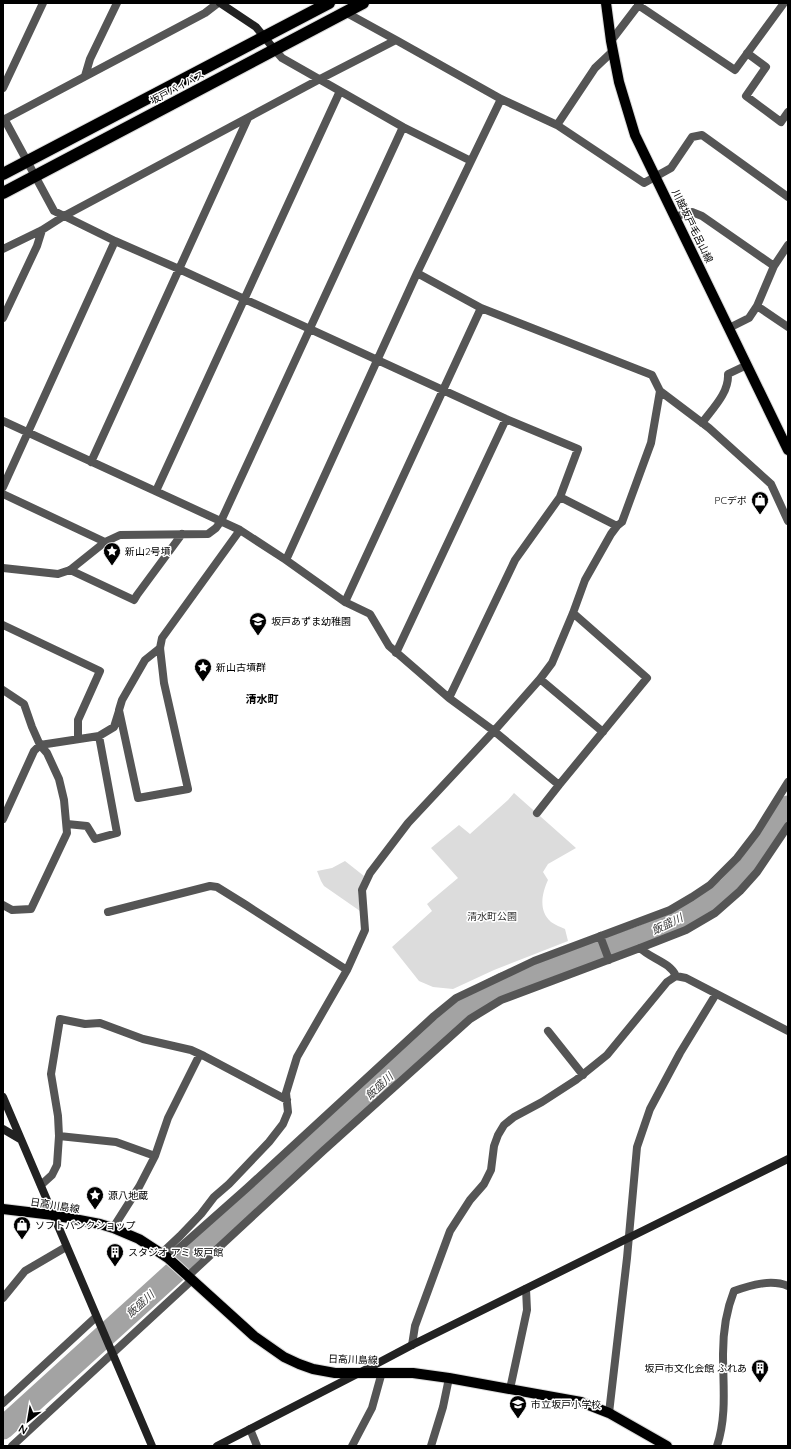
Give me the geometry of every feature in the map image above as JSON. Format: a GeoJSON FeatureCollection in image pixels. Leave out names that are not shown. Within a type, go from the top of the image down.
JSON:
{"type":"FeatureCollection","features":[{"type":"Feature","properties":{"kind":"highway","name":"坂戸バイパス"},"geometry":{"type":"LineString","coordinates":[[3,193],[363,3]]}},
{"type":"Feature","properties":{"kind":"highway","name":"坂戸バイパス"},"geometry":{"type":"LineString","coordinates":[[3,174],[322,4]]}},
{"type":"Feature","properties":{"kind":"main road","name":"川越坂戸毛呂山線"},"geometry":{"type":"LineString","coordinates":[[606,3],[619,82],[635,135],[788,450]]}},
{"type":"Feature","properties":{"kind":"main road","name":"日高川島線"},"geometry":{"type":"LineString","coordinates":[[3,1210],[53,1216],[113,1228],[139,1239],[167,1258],[254,1336],[284,1357],[299,1364],[319,1370],[335,1372],[413,1373],[581,1402],[609,1413],[667,1446]]}},
{"type":"Feature","properties":{"kind":"street"},"geometry":{"type":"LineString","coordinates":[[3,88],[43,3]]}},
{"type":"Feature","properties":{"kind":"street"},"geometry":{"type":"LineString","coordinates":[[85,76],[90,59],[117,3]]}},
{"type":"Feature","properties":{"kind":"street"},"geometry":{"type":"LineString","coordinates":[[449,698],[515,560],[560,497],[578,450],[115,241],[64,216],[54,210],[7,124],[3,121],[205,13],[219,3],[248,21],[264,36],[282,58],[403,127],[471,161]]}},
{"type":"Feature","properties":{"kind":"street"},"geometry":{"type":"LineString","coordinates":[[557,125],[595,68],[612,46],[639,4],[735,70],[784,3]]}},
{"type":"Feature","properties":{"kind":"street"},"geometry":{"type":"LineString","coordinates":[[345,12],[501,99],[557,125],[644,183],[671,168],[692,137],[702,135],[788,197]]}},
{"type":"Feature","properties":{"kind":"street"},"geometry":{"type":"LineString","coordinates":[[3,249],[42,230],[64,216],[396,40]]}},
{"type":"Feature","properties":{"kind":"street"},"geometry":{"type":"LineString","coordinates":[[747,54],[766,67],[746,96],[781,122],[788,112]]}},
{"type":"Feature","properties":{"kind":"street"},"geometry":{"type":"LineString","coordinates":[[156,491],[340,91]]}},
{"type":"Feature","properties":{"kind":"street"},"geometry":{"type":"LineString","coordinates":[[286,560],[418,273],[501,99]]}},
{"type":"Feature","properties":{"kind":"street"},"geometry":{"type":"LineString","coordinates":[[91,462],[248,118]]}},
{"type":"Feature","properties":{"kind":"street"},"geometry":{"type":"LineString","coordinates":[[3,568],[58,574],[70,570],[105,542],[120,535],[208,534],[216,528],[221,521],[403,127]]}},
{"type":"Feature","properties":{"kind":"street"},"geometry":{"type":"LineString","coordinates":[[674,217],[692,212],[702,216],[774,266]]}},
{"type":"Feature","properties":{"kind":"street"},"geometry":{"type":"LineString","coordinates":[[3,318],[42,230]]}},
{"type":"Feature","properties":{"kind":"street"},"geometry":{"type":"LineString","coordinates":[[3,488],[115,241]]}},
{"type":"Feature","properties":{"kind":"street"},"geometry":{"type":"LineString","coordinates":[[729,328],[749,318],[757,306],[774,266],[788,245]]}},
{"type":"Feature","properties":{"kind":"street"},"geometry":{"type":"LineString","coordinates":[[418,273],[480,308],[652,375],[660,391],[709,428],[771,484],[788,521]]}},
{"type":"Feature","properties":{"kind":"street"},"geometry":{"type":"LineString","coordinates":[[757,306],[788,327]]}},
{"type":"Feature","properties":{"kind":"street"},"geometry":{"type":"LineString","coordinates":[[345,602],[480,308]]}},
{"type":"Feature","properties":{"kind":"street"},"geometry":{"type":"LineString","coordinates":[[702,423],[726,390],[728,374],[747,365]]}},
{"type":"Feature","properties":{"kind":"street"},"geometry":{"type":"LineString","coordinates":[[167,1258],[180,1236],[201,1214],[214,1197],[229,1184],[269,1142],[283,1124],[288,1112],[286,1093],[297,1057],[347,970],[365,930],[362,890],[370,874],[408,823],[494,731],[540,679],[552,663],[573,614],[585,580],[617,526],[622,522],[651,443],[660,391]]}},
{"type":"Feature","properties":{"kind":"street"},"geometry":{"type":"LineString","coordinates":[[396,653],[506,418]]}},
{"type":"Feature","properties":{"kind":"street"},"geometry":{"type":"LineString","coordinates":[[3,421],[240,530],[286,560],[345,602],[370,614],[389,646],[396,653],[449,698],[494,731],[559,785]]}},
{"type":"Feature","properties":{"kind":"street"},"geometry":{"type":"LineString","coordinates":[[3,494],[105,542]]}},
{"type":"Feature","properties":{"kind":"street"},"geometry":{"type":"LineString","coordinates":[[560,497],[617,526]]}},
{"type":"Feature","properties":{"kind":"street"},"geometry":{"type":"LineString","coordinates":[[119,710],[138,798],[188,789],[164,683],[160,648],[162,638],[240,530]]}},
{"type":"Feature","properties":{"kind":"street"},"geometry":{"type":"LineString","coordinates":[[70,570],[134,600],[182,534]]}},
{"type":"Feature","properties":{"kind":"street"},"geometry":{"type":"LineString","coordinates":[[537,813],[647,678],[573,614]]}},
{"type":"Feature","properties":{"kind":"street"},"geometry":{"type":"LineString","coordinates":[[3,625],[100,671],[78,720],[78,738]]}},
{"type":"Feature","properties":{"kind":"street"},"geometry":{"type":"LineString","coordinates":[[3,819],[34,751],[40,745],[99,736],[114,727],[122,700],[145,660],[160,648]]}},
{"type":"Feature","properties":{"kind":"street"},"geometry":{"type":"LineString","coordinates":[[540,679],[603,732]]}},
{"type":"Feature","properties":{"kind":"street"},"geometry":{"type":"LineString","coordinates":[[3,690],[24,704],[32,728],[40,745],[47,753],[59,779],[64,800],[67,824],[67,833],[32,909],[12,910],[3,905]]}},
{"type":"Feature","properties":{"kind":"street"},"geometry":{"type":"LineString","coordinates":[[67,824],[87,826],[95,839],[117,834],[99,736]]}},
{"type":"Feature","properties":{"kind":"street"},"geometry":{"type":"LineString","coordinates":[[167,1258],[247,1188],[434,1016],[456,998],[534,961],[601,938],[670,910],[710,885],[737,858],[757,832],[788,782]]}},
{"type":"Feature","properties":{"kind":"street"},"geometry":{"type":"LineString","coordinates":[[12,1446],[111,1350],[317,1156],[470,1019],[501,1000],[608,958],[640,948],[686,930],[715,913],[740,892],[757,872],[788,826]]}},
{"type":"Feature","properties":{"kind":"street"},"geometry":{"type":"LineString","coordinates":[[108,912],[210,886],[216,887],[347,970]]}},
{"type":"Feature","properties":{"kind":"street"},"geometry":{"type":"LineString","coordinates":[[601,938],[608,958]]}},
{"type":"Feature","properties":{"kind":"street"},"geometry":{"type":"LineString","coordinates":[[640,948],[673,969],[676,976]]}},
{"type":"Feature","properties":{"kind":"street"},"geometry":{"type":"LineString","coordinates":[[412,1345],[415,1326],[450,1231],[470,1200],[484,1184],[491,1170],[494,1146],[501,1130],[514,1117],[542,1102],[583,1074],[607,1055],[667,982],[676,976],[686,978],[788,1031]]}},
{"type":"Feature","properties":{"kind":"street"},"geometry":{"type":"LineString","coordinates":[[609,1413],[627,1258],[637,1147],[650,1109],[680,1053],[716,994]]}},
{"type":"Feature","properties":{"kind":"street"},"geometry":{"type":"LineString","coordinates":[[40,1185],[52,1175],[57,1165],[59,1136],[58,1116],[52,1074],[60,1019],[85,1024],[100,1023],[143,1039],[190,1050],[286,1100]]}},
{"type":"Feature","properties":{"kind":"street"},"geometry":{"type":"LineString","coordinates":[[548,1031],[583,1074]]}},
{"type":"Feature","properties":{"kind":"street"},"geometry":{"type":"LineString","coordinates":[[113,1228],[139,1187],[155,1156],[168,1118],[200,1054]]}},
{"type":"Feature","properties":{"kind":"street"},"geometry":{"type":"LineString","coordinates":[[3,1097],[152,1446]]}},
{"type":"Feature","properties":{"kind":"street"},"geometry":{"type":"LineString","coordinates":[[3,1129],[20,1139]]}},
{"type":"Feature","properties":{"kind":"street"},"geometry":{"type":"LineString","coordinates":[[59,1136],[116,1142],[155,1156]]}},
{"type":"Feature","properties":{"kind":"street"},"geometry":{"type":"LineString","coordinates":[[216,1446],[412,1345],[788,1159]]}},
{"type":"Feature","properties":{"kind":"street"},"geometry":{"type":"LineString","coordinates":[[3,1298],[25,1271],[66,1247]]}},
{"type":"Feature","properties":{"kind":"street"},"geometry":{"type":"LineString","coordinates":[[717,1446],[724,1416],[723,1352],[726,1319],[734,1290],[758,1284],[780,1283],[788,1286]]}},
{"type":"Feature","properties":{"kind":"street"},"geometry":{"type":"LineString","coordinates":[[510,1389],[527,1310],[526,1289]]}},
{"type":"Feature","properties":{"kind":"street"},"geometry":{"type":"LineString","coordinates":[[3,1404],[98,1321]]}},
{"type":"Feature","properties":{"kind":"street"},"geometry":{"type":"LineString","coordinates":[[352,1446],[372,1408],[382,1372]]}},
{"type":"Feature","properties":{"kind":"street"},"geometry":{"type":"LineString","coordinates":[[431,1446],[443,1407],[448,1378]]}},
{"type":"Feature","properties":{"kind":"street"},"geometry":{"type":"LineString","coordinates":[[250,1429],[257,1446]]}},
{"type":"Feature","properties":{"kind":"green space","name":"清水町公園"},"geometry":{"type":"Polygon","coordinates":[[[514,793],[576,848],[548,864],[543,872],[548,880],[544,890],[542,902],[544,913],[551,922],[565,929],[568,941],[494,970],[453,989],[433,987],[419,981],[392,947],[432,911],[427,904],[458,878],[431,848],[459,825],[470,834],[514,793]]]}},
{"type":"Feature","properties":{"kind":"green space"},"geometry":{"type":"Polygon","coordinates":[[[345,861],[364,876],[358,891],[360,911],[324,886],[317,871],[332,868],[345,861]]]}},
{"type":"Feature","properties":{"kind":"waterway","name":"飯盛川"},"geometry":{"type":"LineString","coordinates":[[3,1428],[383,1083],[454,1015],[475,999],[503,984],[639,938],[665,927],[711,902],[729,888],[751,865],[788,807]]}},
{"type":"Feature","properties":{"kind":"place","name":"PCデポ"},"geometry":{"type":"Point","coordinates":[760,515]}},
{"type":"Feature","properties":{"kind":"place","name":"新山2号墳"},"geometry":{"type":"Point","coordinates":[112,566]}},
{"type":"Feature","properties":{"kind":"place","name":"坂戸あずま幼稚園"},"geometry":{"type":"Point","coordinates":[258,636]}},
{"type":"Feature","properties":{"kind":"place","name":"新山古墳群"},"geometry":{"type":"Point","coordinates":[203,682]}},
{"type":"Feature","properties":{"kind":"place","name":"源八地蔵"},"geometry":{"type":"Point","coordinates":[95,1210]}},
{"type":"Feature","properties":{"kind":"place","name":"ソフトバンクショップ"},"geometry":{"type":"Point","coordinates":[22,1240]}},
{"type":"Feature","properties":{"kind":"place","name":"スタジオ アミ 坂戸館"},"geometry":{"type":"Point","coordinates":[115,1267]}},
{"type":"Feature","properties":{"kind":"place","name":"坂戸市文化会館 ふれあ"},"geometry":{"type":"Point","coordinates":[760,1383]}},
{"type":"Feature","properties":{"kind":"place","name":"市立坂戸小学校"},"geometry":{"type":"Point","coordinates":[518,1419]}},
{"type":"Feature","properties":{"kind":"district","name":"清水町"},"geometry":{"type":"Point","coordinates":[262,699]}}]}
